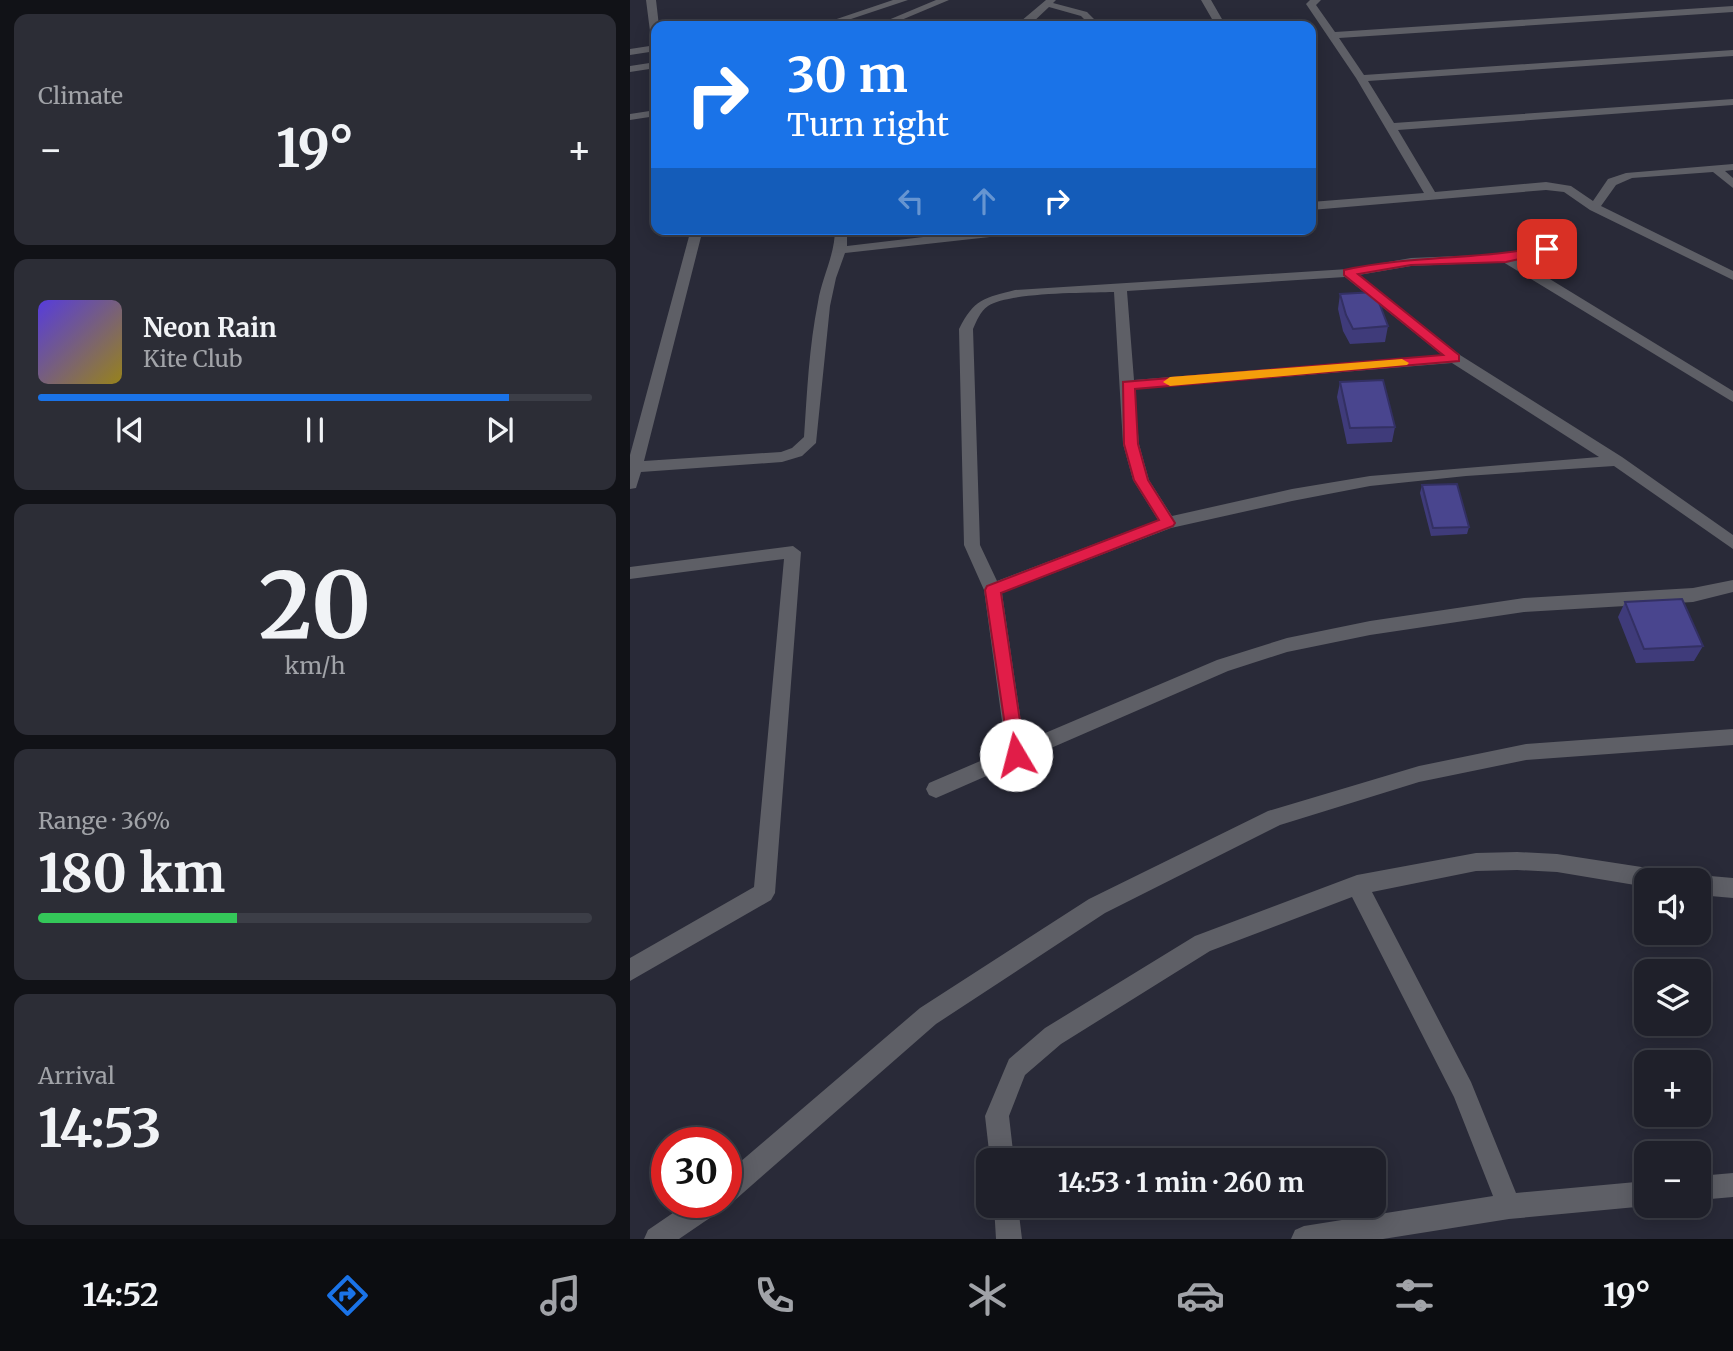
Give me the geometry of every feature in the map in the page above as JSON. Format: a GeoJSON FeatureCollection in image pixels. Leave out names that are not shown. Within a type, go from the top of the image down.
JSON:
{"type":"FeatureCollection","features":[{"type":"Feature","properties":{"kind":"street"},"geometry":{"type":"LineString","coordinates":[[651,0],[654,21]]}},
{"type":"Feature","properties":{"kind":"street"},"geometry":{"type":"LineString","coordinates":[[837,21],[904,0]]}},
{"type":"Feature","properties":{"kind":"street"},"geometry":{"type":"LineString","coordinates":[[892,21],[944,0]]}},
{"type":"Feature","properties":{"kind":"street"},"geometry":{"type":"LineString","coordinates":[[1206,0],[1218,21]]}},
{"type":"Feature","properties":{"kind":"street"},"geometry":{"type":"LineString","coordinates":[[1315,0],[1311,4],[1361,78],[1431,195]]}},
{"type":"Feature","properties":{"kind":"street"},"geometry":{"type":"LineString","coordinates":[[1026,21],[1049,2],[1084,15],[1091,21]]}},
{"type":"Feature","properties":{"kind":"street"},"geometry":{"type":"LineString","coordinates":[[1332,35],[1733,9]]}},
{"type":"Feature","properties":{"kind":"street"},"geometry":{"type":"LineString","coordinates":[[630,52],[651,49]]}},
{"type":"Feature","properties":{"kind":"street"},"geometry":{"type":"LineString","coordinates":[[1361,78],[1733,53]]}},
{"type":"Feature","properties":{"kind":"street"},"geometry":{"type":"LineString","coordinates":[[630,69],[651,66]]}},
{"type":"Feature","properties":{"kind":"street"},"geometry":{"type":"LineString","coordinates":[[1390,127],[1733,102]]}},
{"type":"Feature","properties":{"kind":"street"},"geometry":{"type":"LineString","coordinates":[[630,117],[651,114]]}},
{"type":"Feature","properties":{"kind":"street"},"geometry":{"type":"LineString","coordinates":[[1594,207],[1612,182],[1630,175],[1733,167]]}},
{"type":"Feature","properties":{"kind":"street"},"geometry":{"type":"LineString","coordinates":[[1716,169],[1733,184]]}},
{"type":"Feature","properties":{"kind":"street"},"geometry":{"type":"LineString","coordinates":[[1316,206],[1546,186],[1567,189],[1594,207],[1733,276]]}},
{"type":"Feature","properties":{"kind":"street"},"geometry":{"type":"LineString","coordinates":[[630,484],[695,235]]}},
{"type":"Feature","properties":{"kind":"street"},"geometry":{"type":"LineString","coordinates":[[633,468],[782,457],[797,452],[811,439],[818,344],[828,283],[842,250],[841,235]]}},
{"type":"Feature","properties":{"kind":"street"},"geometry":{"type":"LineString","coordinates":[[842,250],[966,235]]}},
{"type":"Feature","properties":{"kind":"street"},"geometry":{"type":"LineString","coordinates":[[1016,755],[993,590],[972,545],[966,329],[974,312],[985,302],[997,297],[1121,286],[1348,273],[1411,262],[1506,258],[1570,243]]}},
{"type":"Feature","properties":{"kind":"street"},"geometry":{"type":"LineString","coordinates":[[1506,258],[1733,397]]}},
{"type":"Feature","properties":{"kind":"street"},"geometry":{"type":"LineString","coordinates":[[1348,273],[1455,358],[1617,461],[1733,543]]}},
{"type":"Feature","properties":{"kind":"street"},"geometry":{"type":"LineString","coordinates":[[1121,286],[1131,444],[1141,480],[1168,523]]}},
{"type":"Feature","properties":{"kind":"street"},"geometry":{"type":"LineString","coordinates":[[1128,385],[1455,358]]}},
{"type":"Feature","properties":{"kind":"street"},"geometry":{"type":"LineString","coordinates":[[993,590],[1168,523],[1292,495],[1370,481],[1466,471],[1617,461]]}},
{"type":"Feature","properties":{"kind":"street"},"geometry":{"type":"LineString","coordinates":[[630,573],[793,552],[764,893],[630,970]]}},
{"type":"Feature","properties":{"kind":"street"},"geometry":{"type":"LineString","coordinates":[[936,789],[1223,665],[1287,645],[1370,628],[1524,605],[1693,595],[1733,586]]}},
{"type":"Feature","properties":{"kind":"street"},"geometry":{"type":"LineString","coordinates":[[742,1177],[928,1016],[1097,905],[1275,817],[1419,774],[1526,752],[1733,737]]}},
{"type":"Feature","properties":{"kind":"street"},"geometry":{"type":"LineString","coordinates":[[1001,1148],[997,1116],[1017,1067],[1053,1036],[1203,943],[1357,885],[1476,862],[1557,863],[1634,876]]}},
{"type":"Feature","properties":{"kind":"street"},"geometry":{"type":"LineString","coordinates":[[1357,885],[1463,1090],[1509,1206]]}},
{"type":"Feature","properties":{"kind":"street"},"geometry":{"type":"LineString","coordinates":[[1711,886],[1733,888]]}},
{"type":"Feature","properties":{"kind":"street"},"geometry":{"type":"LineString","coordinates":[[1711,1187],[1733,1185]]}},
{"type":"Feature","properties":{"kind":"street"},"geometry":{"type":"LineString","coordinates":[[1304,1239],[1509,1206],[1634,1194]]}},
{"type":"Feature","properties":{"kind":"street"},"geometry":{"type":"LineString","coordinates":[[657,1239],[688,1218]]}},
{"type":"Feature","properties":{"kind":"street"},"geometry":{"type":"LineString","coordinates":[[1007,1218],[1009,1239]]}},
{"type":"Feature","properties":{"kind":"building"},"geometry":{"type":"Polygon","coordinates":[[[1375,292],[1388,326],[1353,329],[1340,294],[1375,292]]]}},
{"type":"Feature","properties":{"kind":"building"},"geometry":{"type":"Polygon","coordinates":[[[1383,380],[1395,427],[1350,428],[1340,382],[1383,380]]]}},
{"type":"Feature","properties":{"kind":"building"},"geometry":{"type":"Polygon","coordinates":[[[1457,484],[1469,527],[1433,528],[1422,485],[1457,484]]]}},
{"type":"Feature","properties":{"kind":"building"},"geometry":{"type":"Polygon","coordinates":[[[1682,599],[1703,646],[1644,649],[1625,602],[1682,599]]]}},
{"type":"Feature","properties":{"kind":"slow traffic"},"geometry":{"type":"LineString","coordinates":[[1170,382],[1402,363]]}},
{"type":"Feature","properties":{"kind":"route"},"geometry":{"type":"LineString","coordinates":[[1016,755],[993,590],[1168,523],[1141,480],[1131,444],[1128,385],[1455,358],[1348,273],[1411,262],[1506,258],[1547,249]]}}]}
